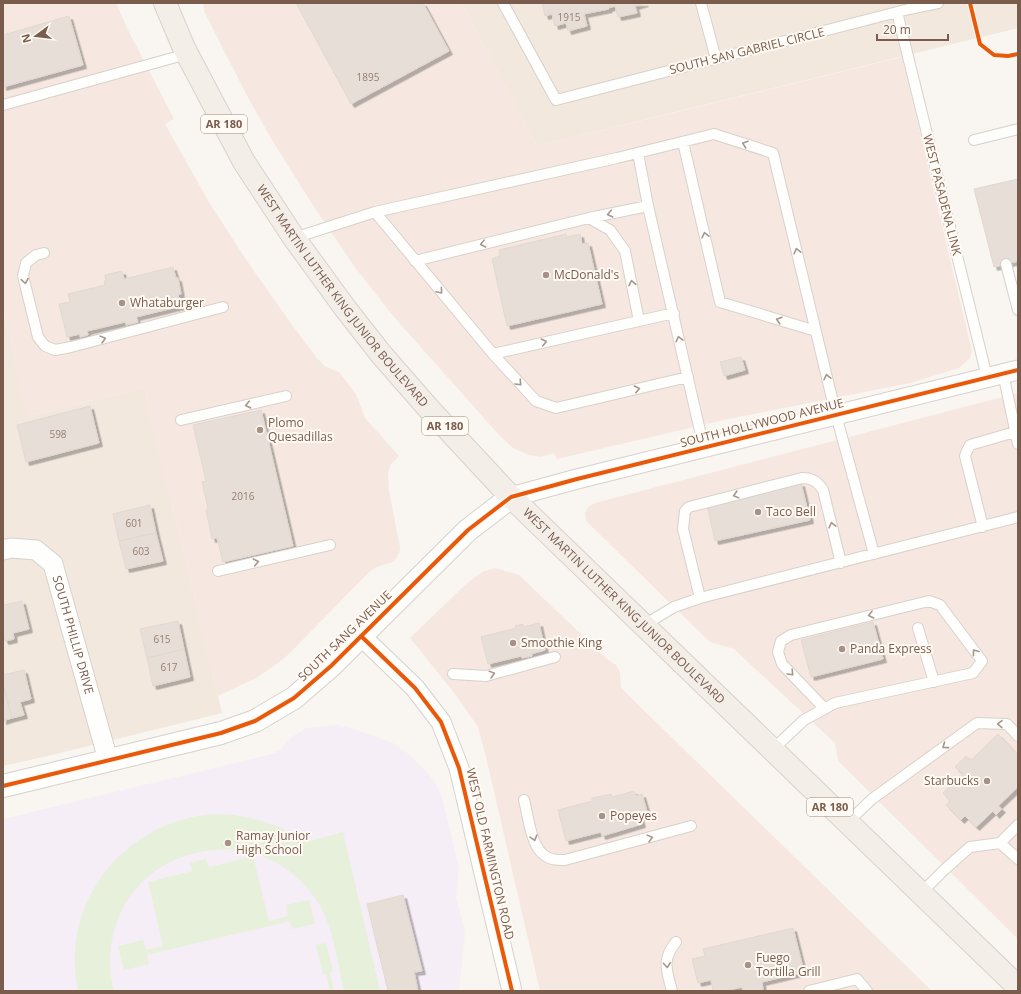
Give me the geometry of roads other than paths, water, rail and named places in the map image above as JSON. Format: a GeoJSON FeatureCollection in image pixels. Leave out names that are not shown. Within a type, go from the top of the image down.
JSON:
{"type":"FeatureCollection","features":[{"type":"Feature","properties":{"kind":"main road","name":"WEST MARTIN LUTHER KING JUNIOR BOULEVARD"},"geometry":{"type":"LineString","coordinates":[[165,3],[187,54],[244,162],[294,238],[381,354],[510,497],[1018,988]]}},
{"type":"Feature","properties":{"kind":"street","name":"SOUTH HOLLYWOOD AVENUE"},"geometry":{"type":"LineString","coordinates":[[510,497],[577,479],[1003,374]]}},
{"type":"Feature","properties":{"kind":"street","name":"SOUTH SANG AVENUE"},"geometry":{"type":"LineString","coordinates":[[3,786],[221,734],[255,721],[294,698],[331,666],[468,530],[510,497]]}},
{"type":"Feature","properties":{"kind":"street","name":"SOUTH PHILLIP DRIVE"},"geometry":{"type":"LineString","coordinates":[[3,550],[11,548],[36,550],[53,564],[108,760]]}},
{"type":"Feature","properties":{"kind":"street","name":"WEST OLD FARMINGTON ROAD"},"geometry":{"type":"LineString","coordinates":[[361,636],[415,688],[441,722],[459,768],[512,991]]}},
{"type":"Feature","properties":{"kind":"lane","name":"SOUTH SAN GABRIEL CIRCLE"},"geometry":{"type":"LineString","coordinates":[[503,3],[556,100],[897,12],[938,3]]}},
{"type":"Feature","properties":{"kind":"lane"},"geometry":{"type":"LineString","coordinates":[[701,3],[716,59]]}},
{"type":"Feature","properties":{"kind":"lane","name":"WEST PASADENA LINK"},"geometry":{"type":"LineString","coordinates":[[897,12],[1003,374],[1018,444]]}},
{"type":"Feature","properties":{"kind":"lane"},"geometry":{"type":"LineString","coordinates":[[3,106],[187,54]]}},
{"type":"Feature","properties":{"kind":"lane"},"geometry":{"type":"LineString","coordinates":[[974,140],[1018,129]]}},
{"type":"Feature","properties":{"kind":"lane"},"geometry":{"type":"LineString","coordinates":[[294,238],[375,212],[638,153],[714,134],[773,154],[836,415],[874,554]]}},
{"type":"Feature","properties":{"kind":"lane"},"geometry":{"type":"LineString","coordinates":[[683,142],[720,302],[816,331]]}},
{"type":"Feature","properties":{"kind":"lane"},"geometry":{"type":"LineString","coordinates":[[638,153],[648,206],[674,313],[704,448]]}},
{"type":"Feature","properties":{"kind":"lane"},"geometry":{"type":"LineString","coordinates":[[416,261],[588,218],[648,206]]}},
{"type":"Feature","properties":{"kind":"lane"},"geometry":{"type":"LineString","coordinates":[[375,212],[493,354],[536,401],[556,408],[688,377]]}},
{"type":"Feature","properties":{"kind":"lane"},"geometry":{"type":"LineString","coordinates":[[588,218],[610,230],[626,251],[639,321]]}},
{"type":"Feature","properties":{"kind":"lane"},"geometry":{"type":"LineString","coordinates":[[44,253],[36,255],[26,263],[23,276],[38,337],[45,346],[55,350],[224,307]]}},
{"type":"Feature","properties":{"kind":"lane"},"geometry":{"type":"LineString","coordinates":[[1006,264],[1018,310]]}},
{"type":"Feature","properties":{"kind":"lane"},"geometry":{"type":"LineString","coordinates":[[493,354],[674,313]]}},
{"type":"Feature","properties":{"kind":"lane"},"geometry":{"type":"LineString","coordinates":[[181,420],[286,396]]}},
{"type":"Feature","properties":{"kind":"lane"},"geometry":{"type":"LineString","coordinates":[[983,527],[965,456],[966,450],[970,446],[1015,432]]}},
{"type":"Feature","properties":{"kind":"lane"},"geometry":{"type":"LineString","coordinates":[[700,598],[683,529],[685,512],[689,507],[802,478],[811,478],[818,483],[823,490],[841,563]]}},
{"type":"Feature","properties":{"kind":"lane"},"geometry":{"type":"LineString","coordinates":[[644,625],[674,607],[700,598],[1018,517]]}},
{"type":"Feature","properties":{"kind":"lane"},"geometry":{"type":"LineString","coordinates":[[218,572],[330,545]]}},
{"type":"Feature","properties":{"kind":"lane"},"geometry":{"type":"LineString","coordinates":[[772,750],[804,720],[835,703],[974,673],[982,660],[940,605],[929,601],[791,635],[781,642],[778,652],[782,664],[824,708]]}},
{"type":"Feature","properties":{"kind":"lane"},"geometry":{"type":"LineString","coordinates":[[918,628],[934,682]]}},
{"type":"Feature","properties":{"kind":"lane"},"geometry":{"type":"LineString","coordinates":[[453,674],[486,676],[555,657]]}},
{"type":"Feature","properties":{"kind":"lane"},"geometry":{"type":"LineString","coordinates":[[847,823],[872,799],[977,723],[1007,724],[1018,736]]}},
{"type":"Feature","properties":{"kind":"lane"},"geometry":{"type":"LineString","coordinates":[[524,800],[537,847],[544,855],[554,860],[565,860],[691,826]]}},
{"type":"Feature","properties":{"kind":"lane"},"geometry":{"type":"LineString","coordinates":[[920,894],[970,847],[1000,843],[1018,825]]}},
{"type":"Feature","properties":{"kind":"lane"},"geometry":{"type":"LineString","coordinates":[[1000,843],[1018,859]]}},
{"type":"Feature","properties":{"kind":"lane"},"geometry":{"type":"LineString","coordinates":[[672,991],[666,959],[676,942]]}},
{"type":"Feature","properties":{"kind":"lane"},"geometry":{"type":"LineString","coordinates":[[809,991],[857,979],[867,991]]}},
{"type":"Feature","properties":{"kind":"place","name":"McDonald's"},"geometry":{"type":"Point","coordinates":[546,275]}},
{"type":"Feature","properties":{"kind":"place","name":"Whataburger"},"geometry":{"type":"Point","coordinates":[122,303]}},
{"type":"Feature","properties":{"kind":"place","name":"Plomo Quesadillas"},"geometry":{"type":"Point","coordinates":[260,430]}},
{"type":"Feature","properties":{"kind":"place","name":"Taco Bell"},"geometry":{"type":"Point","coordinates":[758,512]}},
{"type":"Feature","properties":{"kind":"place","name":"Smoothie King"},"geometry":{"type":"Point","coordinates":[513,643]}},
{"type":"Feature","properties":{"kind":"place","name":"Panda Express"},"geometry":{"type":"Point","coordinates":[842,649]}},
{"type":"Feature","properties":{"kind":"place","name":"Starbucks"},"geometry":{"type":"Point","coordinates":[987,781]}},
{"type":"Feature","properties":{"kind":"place","name":"Popeyes"},"geometry":{"type":"Point","coordinates":[602,816]}},
{"type":"Feature","properties":{"kind":"place","name":"Ramay Junior High School"},"geometry":{"type":"Point","coordinates":[228,843]}},
{"type":"Feature","properties":{"kind":"place","name":"Fuego Tortilla Grill"},"geometry":{"type":"Point","coordinates":[748,965]}}]}
